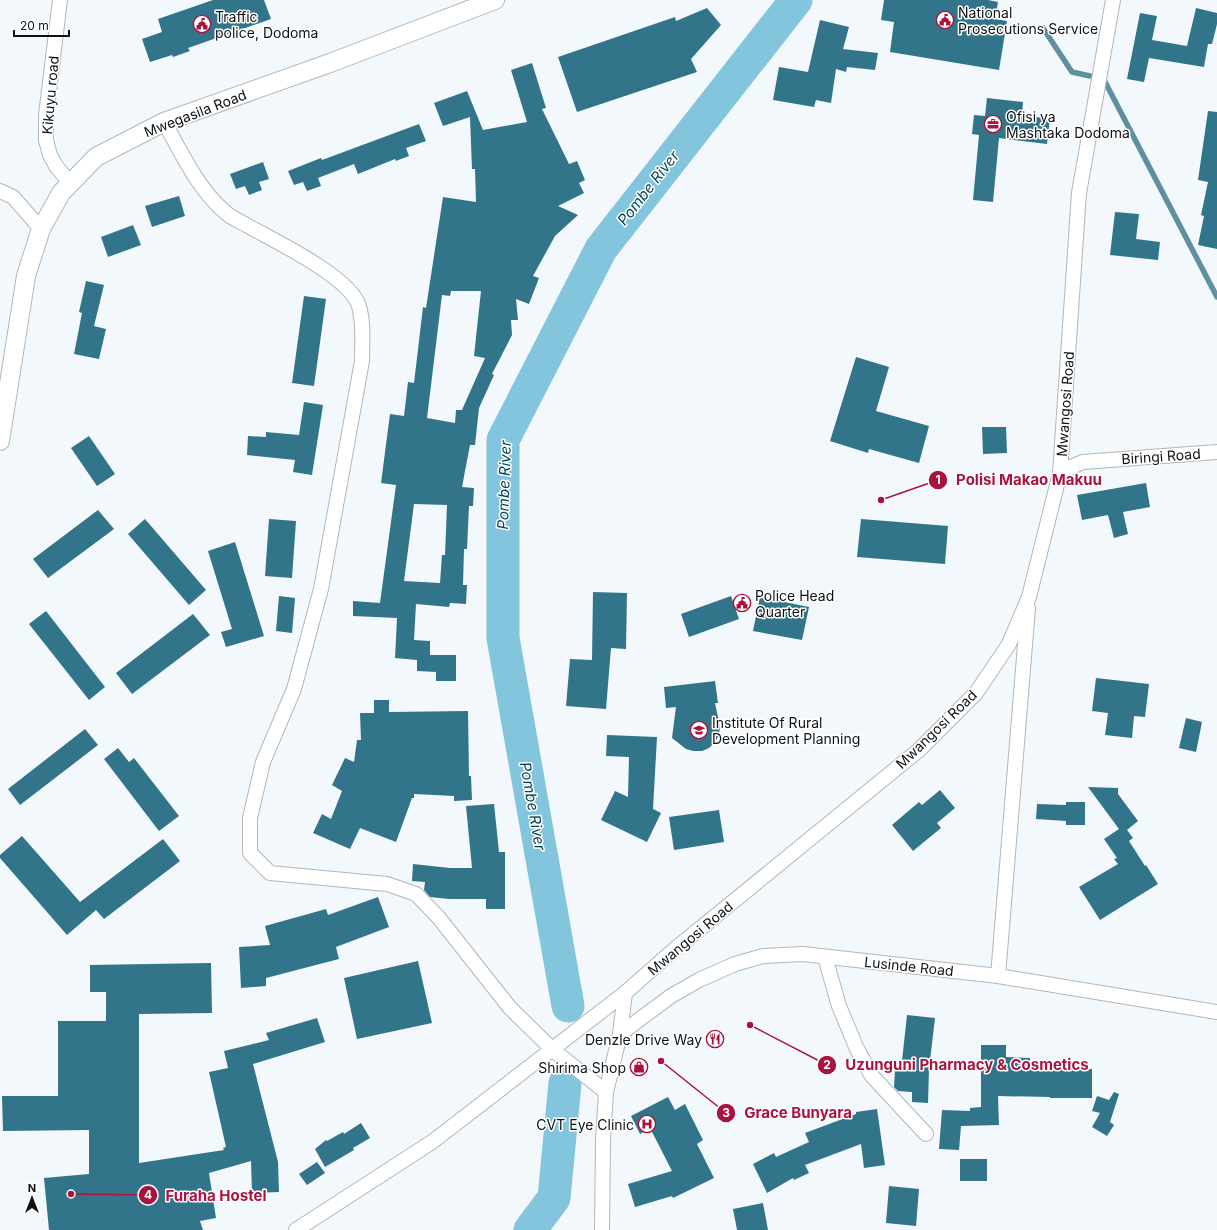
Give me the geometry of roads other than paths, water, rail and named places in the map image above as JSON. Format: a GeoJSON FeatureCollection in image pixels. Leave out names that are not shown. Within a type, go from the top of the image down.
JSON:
{"type":"FeatureCollection","features":[{"type":"Feature","properties":{"kind":"street","name":"Kikuyu road"},"geometry":{"type":"LineString","coordinates":[[60,0],[46,115],[46,140],[50,154],[56,166],[70,183]]}},
{"type":"Feature","properties":{"kind":"street","name":"Mwegasila Road"},"geometry":{"type":"LineString","coordinates":[[0,441],[26,276],[40,229],[61,192],[96,157],[164,122],[330,63],[496,0]]}},
{"type":"Feature","properties":{"kind":"street","name":"Mwangosi Road"},"geometry":{"type":"LineString","coordinates":[[296,1230],[432,1142],[553,1050],[625,993],[681,944],[919,750],[976,693],[1008,644],[1029,597],[1060,473],[1079,192],[1113,0]]}},
{"type":"Feature","properties":{"kind":"street"},"geometry":{"type":"LineString","coordinates":[[164,122],[211,200],[226,213],[317,265],[345,287],[354,295],[359,306],[362,325],[362,360],[321,589],[294,689],[263,762],[250,818],[250,853],[270,873],[387,884],[416,894],[439,918],[510,1008],[553,1050],[606,1092]]}},
{"type":"Feature","properties":{"kind":"street"},"geometry":{"type":"LineString","coordinates":[[0,191],[13,197],[40,229]]}},
{"type":"Feature","properties":{"kind":"street","name":"Biringi Road"},"geometry":{"type":"LineString","coordinates":[[1060,473],[1083,462],[1217,452]]}},
{"type":"Feature","properties":{"kind":"street"},"geometry":{"type":"LineString","coordinates":[[998,976],[1029,597]]}},
{"type":"Feature","properties":{"kind":"street","name":"Lusinde Road"},"geometry":{"type":"LineString","coordinates":[[620,1034],[671,996],[699,980],[735,964],[762,956],[803,954],[998,976],[1217,1012]]}},
{"type":"Feature","properties":{"kind":"street"},"geometry":{"type":"LineString","coordinates":[[825,957],[839,1006],[857,1049],[872,1076],[926,1134]]}},
{"type":"Feature","properties":{"kind":"street"},"geometry":{"type":"LineString","coordinates":[[602,1230],[603,1140],[606,1092],[620,1034],[625,993]]}},
{"type":"Feature","properties":{"kind":"waterway","name":"Pombe River"},"geometry":{"type":"LineString","coordinates":[[568,1006],[503,638],[503,440],[601,249],[796,0]]}},
{"type":"Feature","properties":{"kind":"waterway"},"geometry":{"type":"LineString","coordinates":[[1043,28],[1072,72],[1090,76]]}},
{"type":"Feature","properties":{"kind":"waterway"},"geometry":{"type":"LineString","coordinates":[[1103,78],[1217,297]]}},
{"type":"Feature","properties":{"kind":"waterway","name":"Pombe River"},"geometry":{"type":"LineString","coordinates":[[530,1230],[554,1198],[565,1083]]}},
{"type":"Feature","properties":{"kind":"place","name":"National Prosecutions Service"},"geometry":{"type":"Point","coordinates":[945,20]}},
{"type":"Feature","properties":{"kind":"place","name":"Traffic police, Dodoma"},"geometry":{"type":"Point","coordinates":[202,24]}},
{"type":"Feature","properties":{"kind":"place","name":"Ofisi ya Mashtaka Dodoma"},"geometry":{"type":"Point","coordinates":[993,124]}},
{"type":"Feature","properties":{"kind":"place","name":"Polisi Makao Makuu"},"geometry":{"type":"Point","coordinates":[881,500]}},
{"type":"Feature","properties":{"kind":"place","name":"Police Head Quarter"},"geometry":{"type":"Point","coordinates":[742,603]}},
{"type":"Feature","properties":{"kind":"place","name":"Institute Of Rural Development Planning"},"geometry":{"type":"Point","coordinates":[699,730]}},
{"type":"Feature","properties":{"kind":"place","name":"Uzunguni Pharmacy & Cosmetics"},"geometry":{"type":"Point","coordinates":[750,1025]}},
{"type":"Feature","properties":{"kind":"place","name":"Denzle Drive Way"},"geometry":{"type":"Point","coordinates":[715,1039]}},
{"type":"Feature","properties":{"kind":"place","name":"Grace Bunyara"},"geometry":{"type":"Point","coordinates":[661,1061]}},
{"type":"Feature","properties":{"kind":"place","name":"Shirima Shop"},"geometry":{"type":"Point","coordinates":[639,1067]}},
{"type":"Feature","properties":{"kind":"place","name":"CVT Eye Clinic"},"geometry":{"type":"Point","coordinates":[647,1124]}},
{"type":"Feature","properties":{"kind":"place","name":"Furaha Hostel"},"geometry":{"type":"Point","coordinates":[71,1194]}}]}
